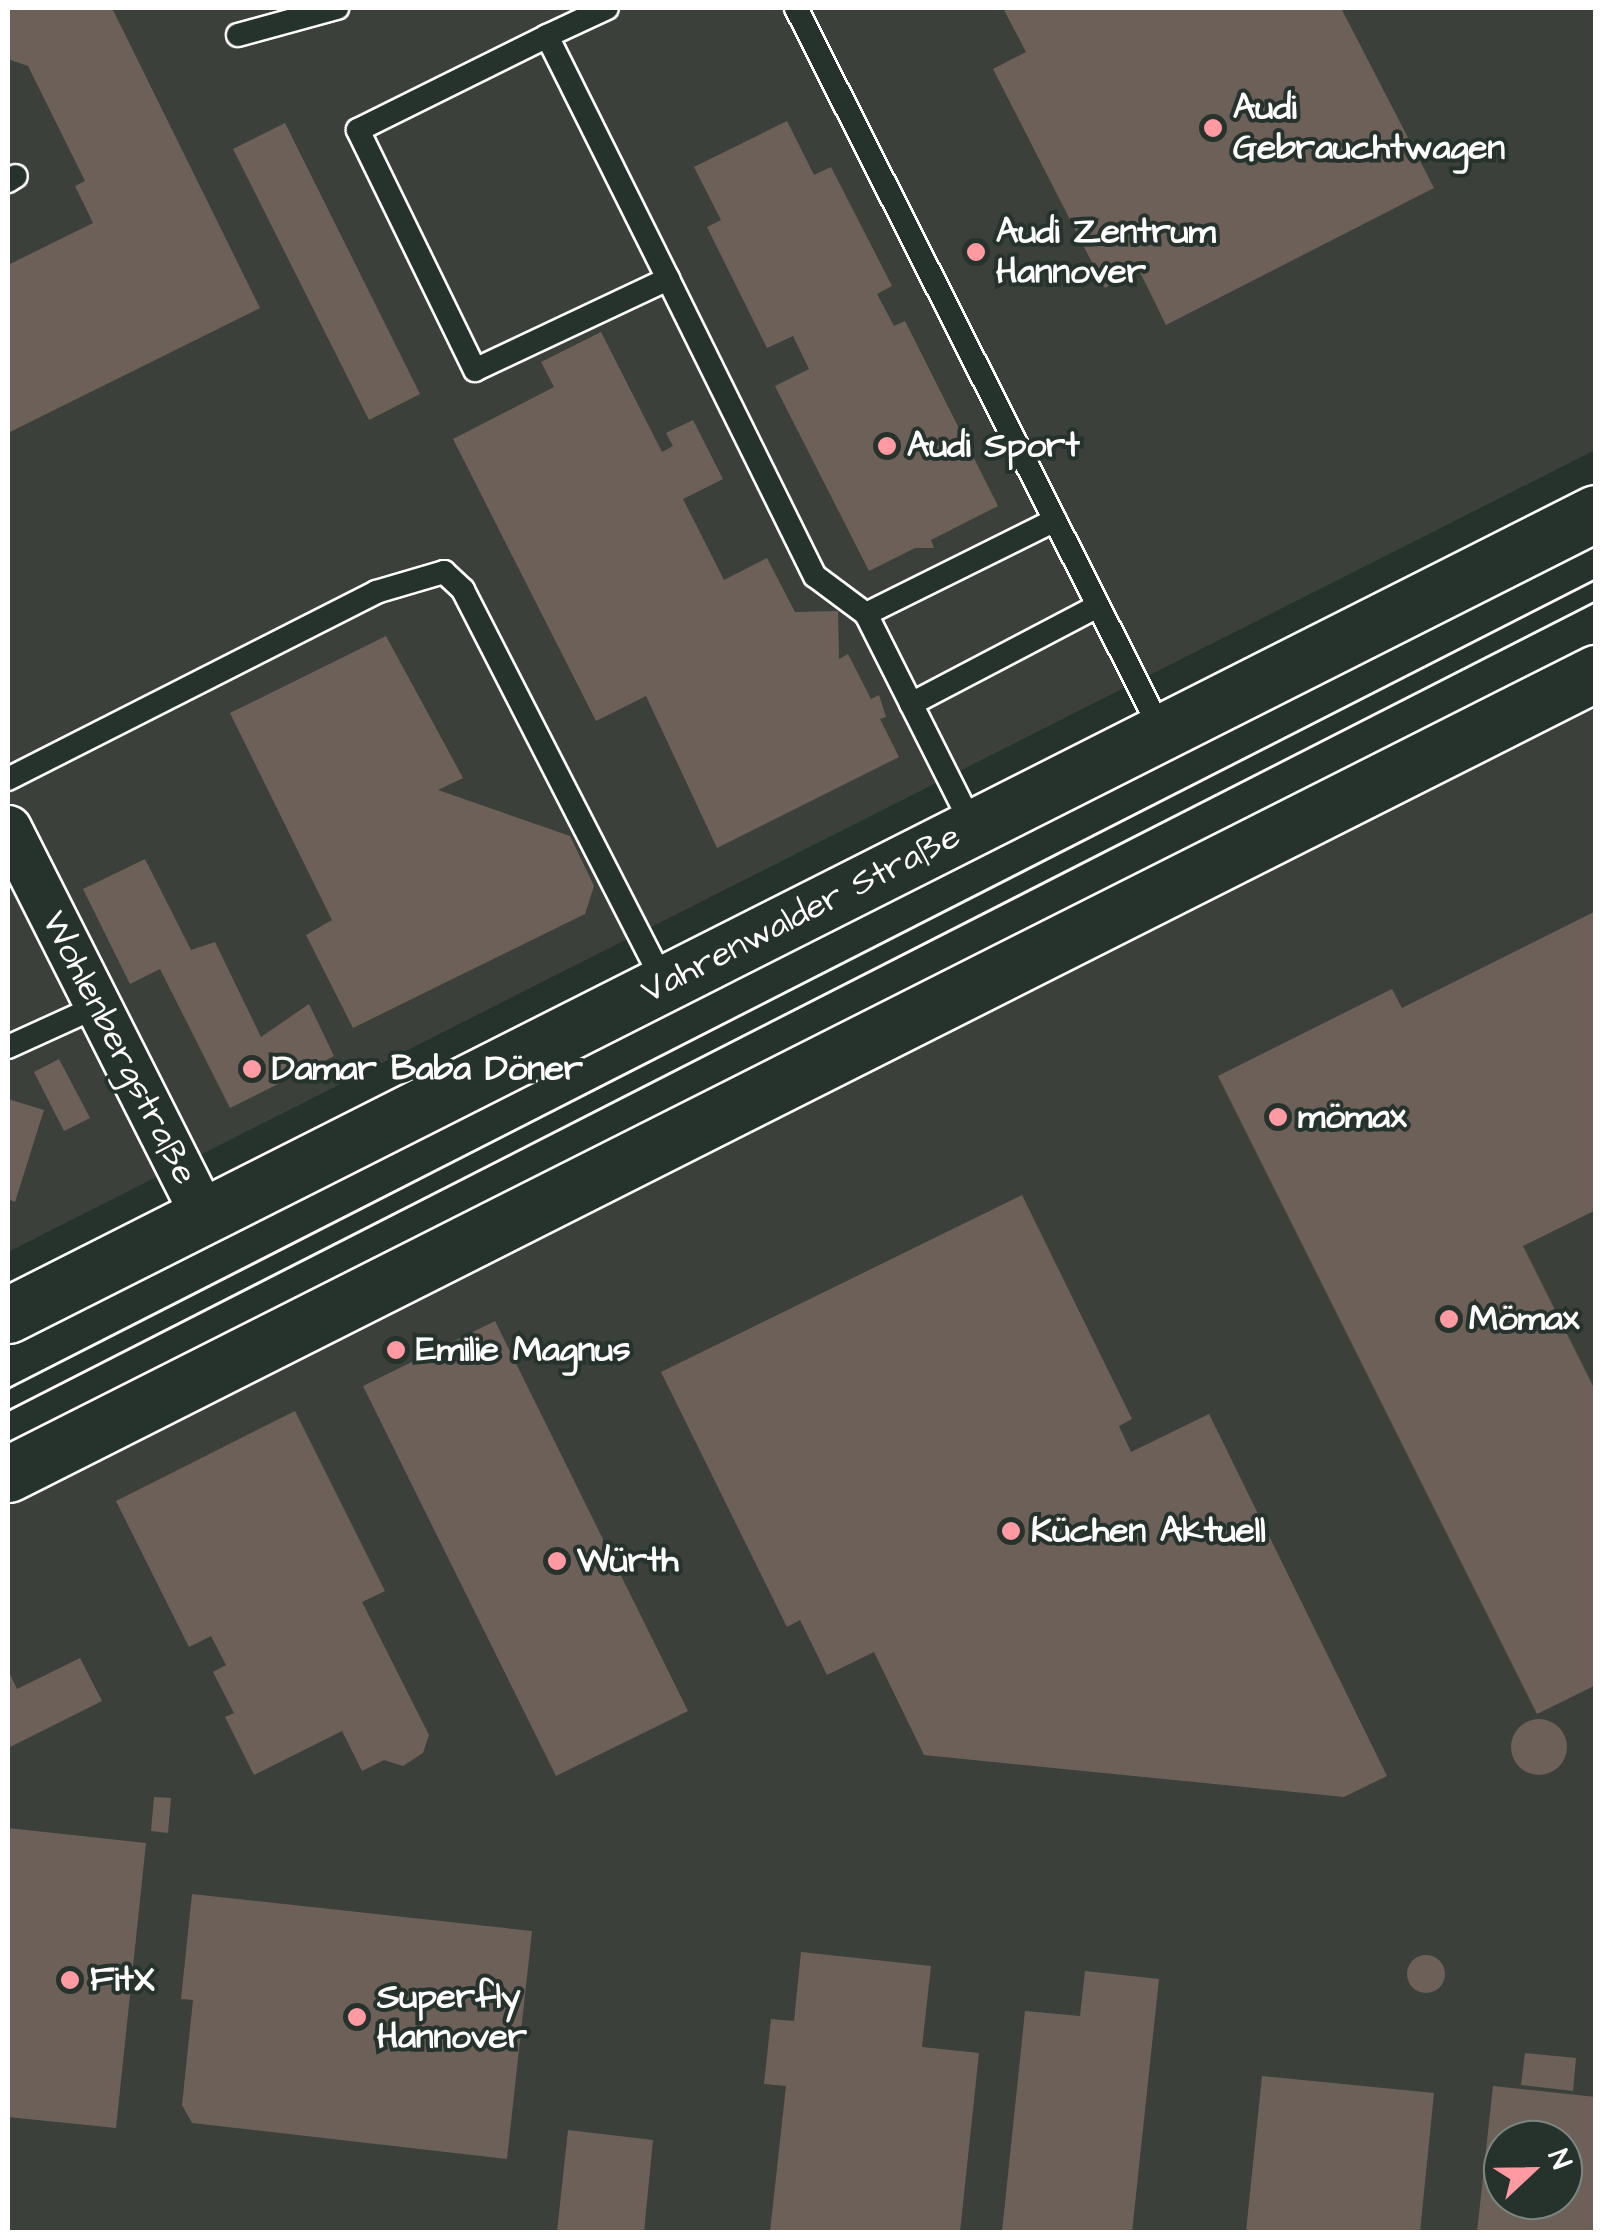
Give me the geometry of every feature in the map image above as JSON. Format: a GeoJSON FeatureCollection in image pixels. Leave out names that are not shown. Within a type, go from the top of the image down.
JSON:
{"type":"FeatureCollection","features":[{"type":"Feature","properties":{"kind":"main road","name":"Vahrenwalder Straße"},"geometry":{"type":"LineString","coordinates":[[8,1315],[1596,513]]}},
{"type":"Feature","properties":{"kind":"main road"},"geometry":{"type":"LineString","coordinates":[[8,1474],[1596,673]]}},
{"type":"Feature","properties":{"kind":"street","name":"Wohlenbergstraße"},"geometry":{"type":"LineString","coordinates":[[8,828],[203,1214]]}},
{"type":"Feature","properties":{"kind":"lane"},"geometry":{"type":"LineString","coordinates":[[238,35],[336,8]]}},
{"type":"Feature","properties":{"kind":"lane"},"geometry":{"type":"LineString","coordinates":[[608,8],[358,130],[474,370],[668,279]]}},
{"type":"Feature","properties":{"kind":"lane"},"geometry":{"type":"LineString","coordinates":[[796,8],[1162,732]]}},
{"type":"Feature","properties":{"kind":"lane"},"geometry":{"type":"LineString","coordinates":[[547,36],[816,576],[866,614],[973,827]]}},
{"type":"Feature","properties":{"kind":"lane"},"geometry":{"type":"LineString","coordinates":[[866,614],[1054,520]]}},
{"type":"Feature","properties":{"kind":"lane"},"geometry":{"type":"LineString","coordinates":[[8,778],[376,592],[444,572],[463,590],[664,983]]}},
{"type":"Feature","properties":{"kind":"lane"},"geometry":{"type":"LineString","coordinates":[[911,704],[1098,606]]}},
{"type":"Feature","properties":{"kind":"lane"},"geometry":{"type":"LineString","coordinates":[[8,1048],[98,1006]]}},
{"type":"Feature","properties":{"kind":"shaded area"},"geometry":{"type":"Polygon","coordinates":[[[8,8],[1595,8],[1595,450],[8,1252],[8,8]]]}},
{"type":"Feature","properties":{"kind":"shaded area"},"geometry":{"type":"Polygon","coordinates":[[[1595,673],[1595,2232],[8,2232],[8,1474],[1595,673]]]}},
{"type":"Feature","properties":{"kind":"building"},"geometry":{"type":"Polygon","coordinates":[[[8,8],[112,8],[260,308],[8,433],[8,265],[93,223],[75,186],[85,181],[28,66],[8,59],[8,8]]]}},
{"type":"Feature","properties":{"kind":"building","name":"Audi Gebrauchtwagen"},"geometry":{"type":"Polygon","coordinates":[[[1003,8],[1341,8],[1434,188],[1166,325],[1139,270],[1105,288],[993,69],[1026,52],[1003,8]]]}},
{"type":"Feature","properties":{"kind":"building"},"geometry":{"type":"Polygon","coordinates":[[[787,121],[814,175],[831,167],[892,286],[877,294],[894,326],[905,321],[998,506],[931,540],[934,548],[915,548],[869,571],[775,386],[809,369],[793,336],[767,348],[707,227],[721,220],[694,167],[787,121]]]}},
{"type":"Feature","properties":{"kind":"building"},"geometry":{"type":"Polygon","coordinates":[[[285,123],[420,394],[369,420],[233,149],[285,123]]]}},
{"type":"Feature","properties":{"kind":"building"},"geometry":{"type":"Polygon","coordinates":[[[601,332],[662,452],[673,446],[666,433],[693,420],[723,479],[683,499],[724,580],[767,558],[795,612],[838,611],[839,659],[848,654],[871,699],[879,695],[886,717],[880,719],[899,757],[717,848],[646,696],[596,721],[453,439],[554,387],[541,362],[601,332]]]}},
{"type":"Feature","properties":{"kind":"building"},"geometry":{"type":"Polygon","coordinates":[[[386,636],[463,778],[438,790],[570,836],[594,886],[585,914],[353,1028],[306,935],[332,920],[230,713],[386,636]]]}},
{"type":"Feature","properties":{"kind":"building"},"geometry":{"type":"Polygon","coordinates":[[[145,859],[191,950],[215,942],[261,1037],[309,1004],[334,1056],[230,1108],[160,969],[130,984],[83,889],[145,859]]]}},
{"type":"Feature","properties":{"kind":"building","name":"Mömax"},"geometry":{"type":"Polygon","coordinates":[[[1596,911],[1596,1210],[1523,1246],[1596,1392],[1596,1685],[1537,1714],[1218,1076],[1392,989],[1402,1008],[1596,911]]]}},
{"type":"Feature","properties":{"kind":"building"},"geometry":{"type":"Polygon","coordinates":[[[59,1059],[90,1118],[64,1131],[34,1072],[59,1059]]]}},
{"type":"Feature","properties":{"kind":"building"},"geometry":{"type":"Polygon","coordinates":[[[8,1099],[44,1110],[15,1202],[8,1199],[8,1099]]]}},
{"type":"Feature","properties":{"kind":"building","name":"Küchen Aktuell"},"geometry":{"type":"Polygon","coordinates":[[[1022,1195],[1132,1419],[1119,1426],[1131,1452],[1209,1414],[1387,1776],[1344,1797],[924,1755],[874,1652],[827,1675],[800,1620],[787,1627],[661,1372],[1022,1195]]]}},
{"type":"Feature","properties":{"kind":"building"},"geometry":{"type":"Polygon","coordinates":[[[495,1321],[688,1711],[556,1776],[363,1386],[495,1321]]]}},
{"type":"Feature","properties":{"kind":"building"},"geometry":{"type":"Polygon","coordinates":[[[295,1411],[385,1591],[362,1602],[429,1735],[423,1753],[403,1766],[384,1760],[362,1771],[342,1731],[254,1775],[225,1717],[234,1713],[213,1672],[226,1665],[211,1636],[189,1647],[116,1501],[295,1411]]]}},
{"type":"Feature","properties":{"kind":"building"},"geometry":{"type":"Polygon","coordinates":[[[80,1658],[102,1701],[8,1748],[8,1670],[17,1689],[80,1658]]]}},
{"type":"Feature","properties":{"kind":"building"},"geometry":{"type":"Polygon","coordinates":[[[1539,1719],[1559,1727],[1567,1747],[1559,1767],[1539,1775],[1519,1767],[1511,1747],[1519,1727],[1539,1719]]]}},
{"type":"Feature","properties":{"kind":"building"},"geometry":{"type":"Polygon","coordinates":[[[154,1797],[171,1798],[168,1833],[151,1831],[154,1797]]]}},
{"type":"Feature","properties":{"kind":"building","name":"FitX"},"geometry":{"type":"Polygon","coordinates":[[[8,1828],[146,1843],[116,2128],[8,2117],[8,1828]]]}},
{"type":"Feature","properties":{"kind":"building","name":"Superfly Hannover"},"geometry":{"type":"Polygon","coordinates":[[[192,1894],[532,1931],[507,2159],[192,2123],[182,2105],[193,2000],[181,1999],[192,1894]]]}},
{"type":"Feature","properties":{"kind":"building"},"geometry":{"type":"Polygon","coordinates":[[[801,1952],[931,1966],[922,2047],[979,2053],[960,2232],[770,2232],[786,2086],[764,2084],[771,2019],[794,2021],[801,1952]]]}},
{"type":"Feature","properties":{"kind":"building"},"geometry":{"type":"Polygon","coordinates":[[[1426,1955],[1439,1961],[1445,1974],[1439,1987],[1426,1993],[1413,1987],[1407,1974],[1413,1961],[1426,1955]]]}},
{"type":"Feature","properties":{"kind":"building"},"geometry":{"type":"Polygon","coordinates":[[[1085,1971],[1159,1979],[1132,2232],[1002,2232],[1025,2011],[1080,2016],[1085,1971]]]}},
{"type":"Feature","properties":{"kind":"building"},"geometry":{"type":"Polygon","coordinates":[[[1525,2053],[1576,2058],[1573,2091],[1521,2085],[1525,2053]]]}},
{"type":"Feature","properties":{"kind":"building"},"geometry":{"type":"Polygon","coordinates":[[[1262,2076],[1434,2093],[1420,2232],[1246,2232],[1262,2076]]]}},
{"type":"Feature","properties":{"kind":"building"},"geometry":{"type":"Polygon","coordinates":[[[1493,2086],[1596,2097],[1596,2232],[1477,2232],[1483,2177],[1483,2220],[1583,2220],[1583,2120],[1489,2120],[1493,2086]]]}},
{"type":"Feature","properties":{"kind":"building"},"geometry":{"type":"Polygon","coordinates":[[[568,2130],[653,2140],[644,2232],[557,2232],[568,2130]]]}},
{"type":"Feature","properties":{"kind":"tram line"},"geometry":{"type":"LineString","coordinates":[[8,1388],[1596,579]]}},
{"type":"Feature","properties":{"kind":"tram line"},"geometry":{"type":"LineString","coordinates":[[8,1410],[1596,601]]}},
{"type":"Feature","properties":{"kind":"place","name":"Audi Gebrauchtwagen"},"geometry":{"type":"Point","coordinates":[1213,128]}},
{"type":"Feature","properties":{"kind":"place","name":"Audi Zentrum Hannover"},"geometry":{"type":"Point","coordinates":[976,252]}},
{"type":"Feature","properties":{"kind":"place","name":"Audi Sport"},"geometry":{"type":"Point","coordinates":[887,446]}},
{"type":"Feature","properties":{"kind":"place","name":"Damar Baba Döner"},"geometry":{"type":"Point","coordinates":[252,1069]}},
{"type":"Feature","properties":{"kind":"place","name":"mömax"},"geometry":{"type":"Point","coordinates":[1278,1117]}},
{"type":"Feature","properties":{"kind":"place","name":"Mömax"},"geometry":{"type":"Point","coordinates":[1449,1319]}},
{"type":"Feature","properties":{"kind":"place","name":"Emilie Magnus"},"geometry":{"type":"Point","coordinates":[396,1350]}},
{"type":"Feature","properties":{"kind":"place","name":"Küchen Aktuell"},"geometry":{"type":"Point","coordinates":[1011,1531]}},
{"type":"Feature","properties":{"kind":"place","name":"Würth"},"geometry":{"type":"Point","coordinates":[557,1561]}},
{"type":"Feature","properties":{"kind":"place","name":"FitX"},"geometry":{"type":"Point","coordinates":[70,1980]}},
{"type":"Feature","properties":{"kind":"place","name":"Superfly Hannover"},"geometry":{"type":"Point","coordinates":[357,2017]}}]}
